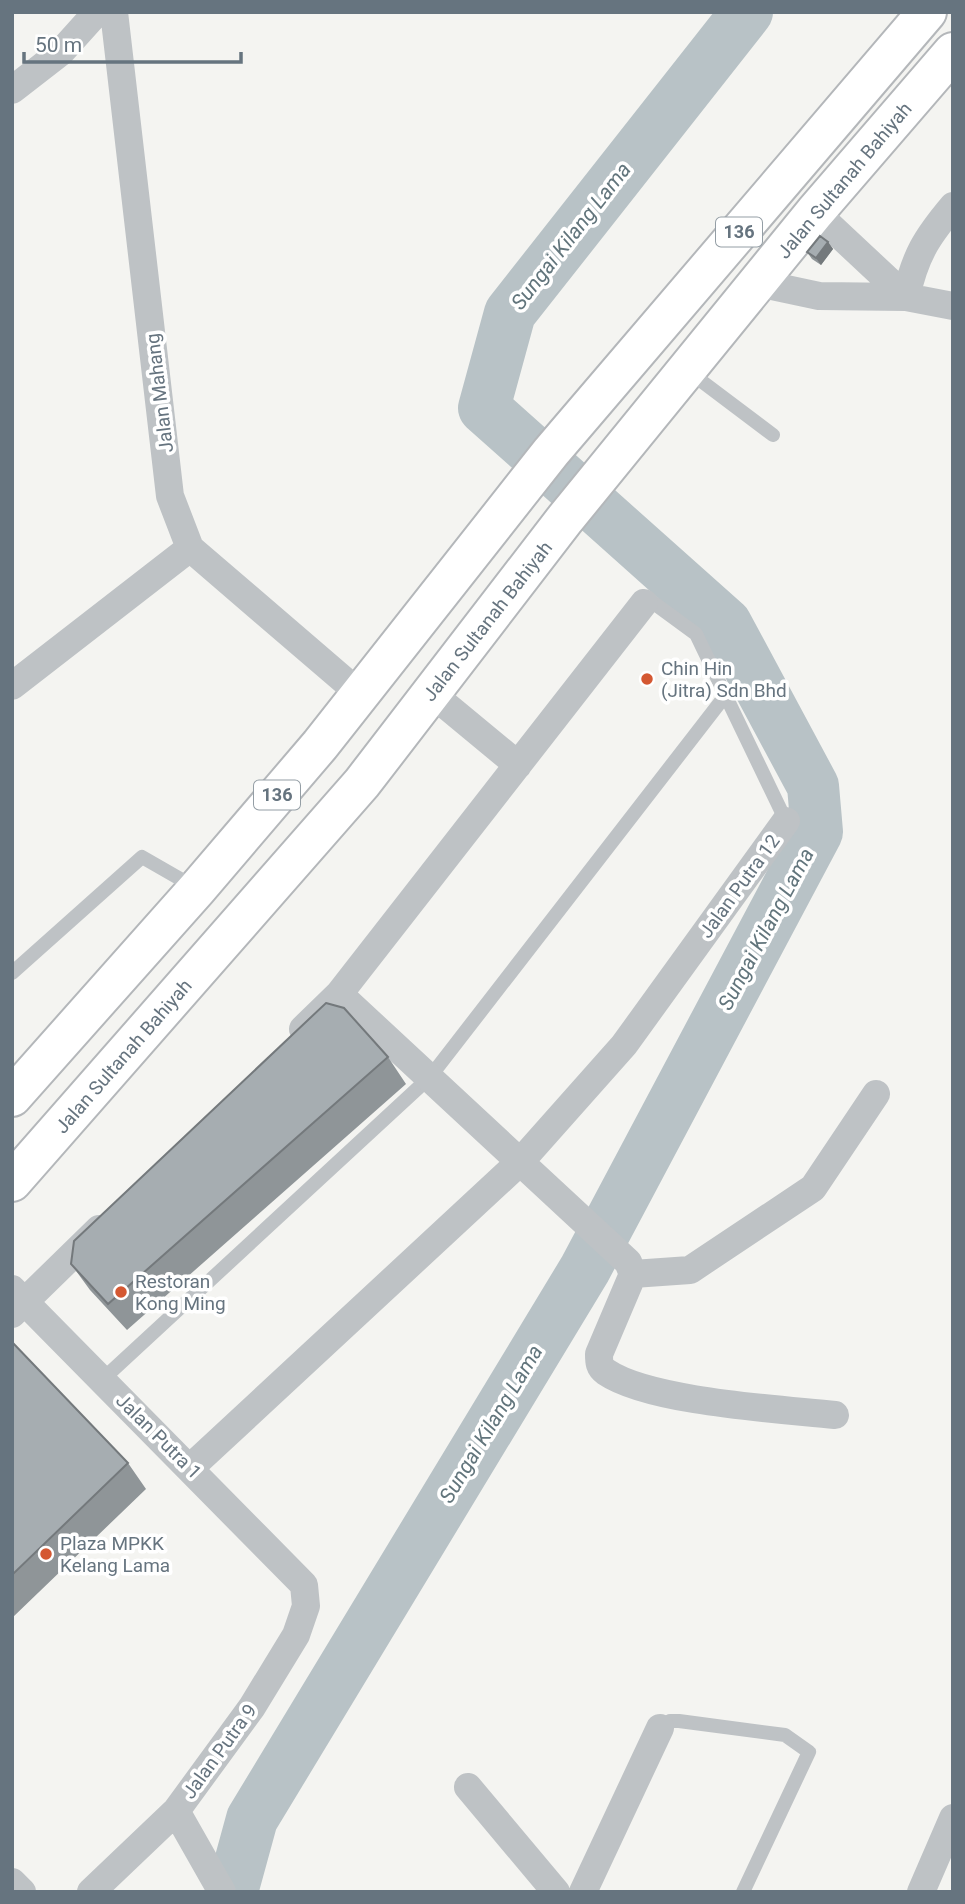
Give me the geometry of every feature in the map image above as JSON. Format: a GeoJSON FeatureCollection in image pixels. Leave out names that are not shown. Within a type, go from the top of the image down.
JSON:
{"type":"FeatureCollection","features":[{"type":"Feature","properties":{"kind":"main road","name":"136"},"geometry":{"type":"LineString","coordinates":[[17,1082],[198,889],[360,694],[551,452],[927,12]]}},
{"type":"Feature","properties":{"kind":"main road","name":"Jalan Sultanah Bahiyah"},"geometry":{"type":"LineString","coordinates":[[12,1182],[362,783],[565,519],[815,212],[953,52]]}},
{"type":"Feature","properties":{"kind":"street"},"geometry":{"type":"LineString","coordinates":[[12,90],[61,52],[97,12]]}},
{"type":"Feature","properties":{"kind":"street","name":"Jalan Mahang"},"geometry":{"type":"LineString","coordinates":[[114,12],[170,496],[190,548],[360,694]]}},
{"type":"Feature","properties":{"kind":"street"},"geometry":{"type":"LineString","coordinates":[[906,297],[912,267],[925,239],[953,206]]}},
{"type":"Feature","properties":{"kind":"street"},"geometry":{"type":"LineString","coordinates":[[815,212],[906,297]]}},
{"type":"Feature","properties":{"kind":"street"},"geometry":{"type":"LineString","coordinates":[[758,283],[819,296],[906,297],[953,306]]}},
{"type":"Feature","properties":{"kind":"street"},"geometry":{"type":"LineString","coordinates":[[12,686],[190,548]]}},
{"type":"Feature","properties":{"kind":"street"},"geometry":{"type":"LineString","coordinates":[[280,1052],[339,994],[644,603]]}},
{"type":"Feature","properties":{"kind":"street"},"geometry":{"type":"LineString","coordinates":[[431,693],[518,765]]}},
{"type":"Feature","properties":{"kind":"street","name":"Jalan Putra 12"},"geometry":{"type":"LineString","coordinates":[[190,1468],[521,1161],[624,1045],[786,821]]}},
{"type":"Feature","properties":{"kind":"street"},"geometry":{"type":"LineString","coordinates":[[339,994],[585,1219],[626,1263],[690,1270],[813,1188],[876,1094]]}},
{"type":"Feature","properties":{"kind":"street"},"geometry":{"type":"LineString","coordinates":[[17,1301],[113,1215]]}},
{"type":"Feature","properties":{"kind":"street"},"geometry":{"type":"LineString","coordinates":[[626,1263],[598,1354],[599,1364],[605,1372],[636,1386],[725,1403],[835,1415]]}},
{"type":"Feature","properties":{"kind":"street","name":"Jalan Putra 1"},"geometry":{"type":"LineString","coordinates":[[17,1301],[102,1380],[304,1585]]}},
{"type":"Feature","properties":{"kind":"street","name":"Jalan Putra 9"},"geometry":{"type":"LineString","coordinates":[[91,1892],[176,1811],[252,1707],[296,1634],[306,1606],[304,1585]]}},
{"type":"Feature","properties":{"kind":"street"},"geometry":{"type":"LineString","coordinates":[[583,1892],[660,1728]]}},
{"type":"Feature","properties":{"kind":"street"},"geometry":{"type":"LineString","coordinates":[[468,1787],[556,1892]]}},
{"type":"Feature","properties":{"kind":"street"},"geometry":{"type":"LineString","coordinates":[[176,1811],[222,1892]]}},
{"type":"Feature","properties":{"kind":"street"},"geometry":{"type":"LineString","coordinates":[[921,1892],[953,1818]]}},
{"type":"Feature","properties":{"kind":"street"},"geometry":{"type":"LineString","coordinates":[[12,1882],[22,1892]]}},
{"type":"Feature","properties":{"kind":"lane"},"geometry":{"type":"LineString","coordinates":[[688,371],[773,435]]}},
{"type":"Feature","properties":{"kind":"lane","name":"Jalan Putra 12"},"geometry":{"type":"LineString","coordinates":[[644,603],[651,601],[696,634],[786,821]]}},
{"type":"Feature","properties":{"kind":"lane"},"geometry":{"type":"LineString","coordinates":[[102,1380],[430,1077],[726,696]]}},
{"type":"Feature","properties":{"kind":"lane"},"geometry":{"type":"LineString","coordinates":[[12,973],[142,857],[198,889]]}},
{"type":"Feature","properties":{"kind":"lane"},"geometry":{"type":"LineString","coordinates":[[660,1728],[670,1721],[679,1721],[785,1735],[808,1752],[743,1892]]}},
{"type":"Feature","properties":{"kind":"building"},"geometry":{"type":"Polygon","coordinates":[[[820,236],[828,242],[816,258],[807,252],[820,236]]]}},
{"type":"Feature","properties":{"kind":"building"},"geometry":{"type":"Polygon","coordinates":[[[326,1003],[344,1008],[388,1057],[108,1304],[71,1264],[74,1241],[326,1003]]]}},
{"type":"Feature","properties":{"kind":"building","name":"Plaza MPKK Kelang Lama"},"geometry":{"type":"Polygon","coordinates":[[[12,1342],[128,1463],[12,1575],[12,1342]]]}},
{"type":"Feature","properties":{"kind":"waterway","name":"Sungai Kilang Lama"},"geometry":{"type":"LineString","coordinates":[[232,1892],[252,1819],[585,1269],[817,832],[813,786],[726,624],[484,408],[510,313],[747,12]]}},
{"type":"Feature","properties":{"kind":"place","name":"Chin Hin (Jitra) Sdn Bhd"},"geometry":{"type":"Point","coordinates":[647,679]}},
{"type":"Feature","properties":{"kind":"place","name":"Restoran Kong Ming"},"geometry":{"type":"Point","coordinates":[121,1292]}},
{"type":"Feature","properties":{"kind":"place","name":"Plaza MPKK Kelang Lama"},"geometry":{"type":"Point","coordinates":[46,1554]}}]}
